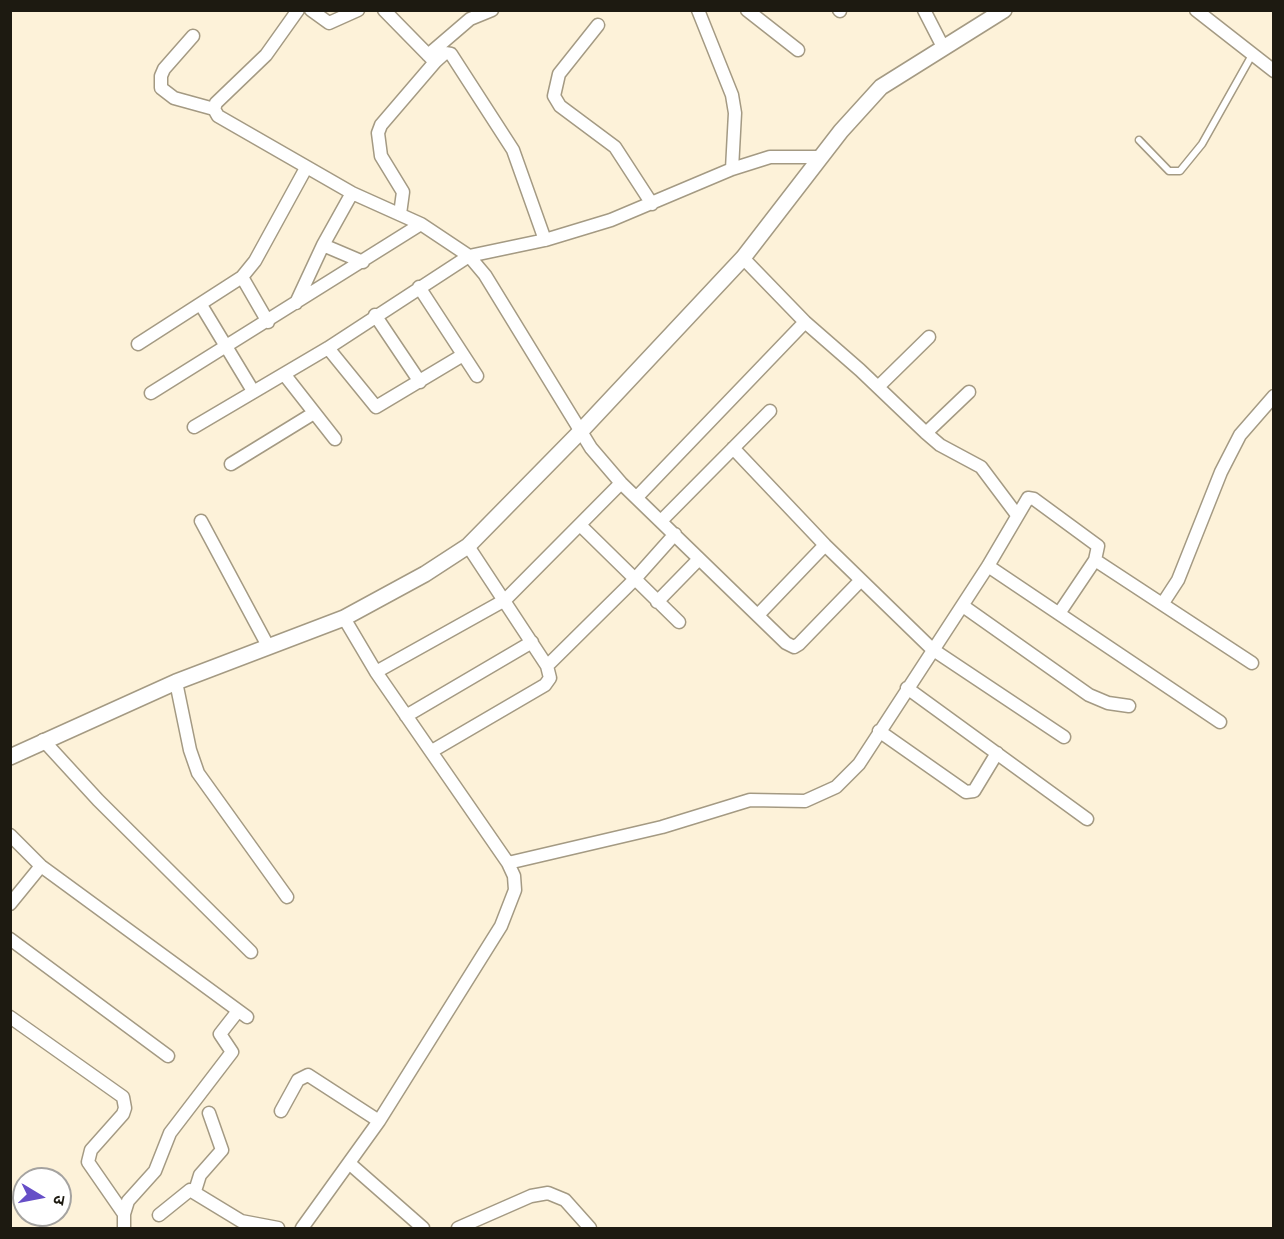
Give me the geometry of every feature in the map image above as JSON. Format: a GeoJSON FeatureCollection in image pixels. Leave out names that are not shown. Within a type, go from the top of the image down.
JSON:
{"type":"FeatureCollection","features":[{"type":"Feature","properties":{"kind":"street"},"geometry":{"type":"LineString","coordinates":[[214,109],[216,103],[266,55],[298,10]]}},
{"type":"Feature","properties":{"kind":"street"},"geometry":{"type":"LineString","coordinates":[[311,10],[329,23],[358,10]]}},
{"type":"Feature","properties":{"kind":"street"},"geometry":{"type":"LineString","coordinates":[[384,10],[432,59]]}},
{"type":"Feature","properties":{"kind":"street"},"geometry":{"type":"LineString","coordinates":[[400,213],[403,192],[381,156],[378,133],[381,125],[432,59],[470,19],[492,10]]}},
{"type":"Feature","properties":{"kind":"street"},"geometry":{"type":"LineString","coordinates":[[698,10],[732,95],[735,113],[732,169]]}},
{"type":"Feature","properties":{"kind":"street"},"geometry":{"type":"LineString","coordinates":[[747,10],[798,50]]}},
{"type":"Feature","properties":{"kind":"street"},"geometry":{"type":"LineString","coordinates":[[924,10],[943,47]]}},
{"type":"Feature","properties":{"kind":"street"},"geometry":{"type":"LineString","coordinates":[[10,757],[43,740],[176,682],[344,618],[425,574],[468,546],[580,432],[743,258],[821,157],[881,87],[1004,10]]}},
{"type":"Feature","properties":{"kind":"street"},"geometry":{"type":"LineString","coordinates":[[1196,10],[1274,71]]}},
{"type":"Feature","properties":{"kind":"street"},"geometry":{"type":"LineString","coordinates":[[598,25],[559,74],[554,96],[560,106],[615,147],[652,204]]}},
{"type":"Feature","properties":{"kind":"street"},"geometry":{"type":"LineString","coordinates":[[193,36],[164,69],[161,88],[174,98],[214,109],[218,116],[306,168],[352,193],[421,224],[469,256],[485,275],[580,432],[621,483],[786,643],[794,646],[861,580]]}},
{"type":"Feature","properties":{"kind":"street"},"geometry":{"type":"LineString","coordinates":[[432,59],[446,53],[451,54],[498,123],[516,158],[545,240]]}},
{"type":"Feature","properties":{"kind":"street"},"geometry":{"type":"LineString","coordinates":[[194,427],[328,348],[375,315],[469,256],[545,240],[611,220],[732,169],[783,156],[821,157]]}},
{"type":"Feature","properties":{"kind":"street"},"geometry":{"type":"LineString","coordinates":[[138,344],[242,277],[255,261],[306,168]]}},
{"type":"Feature","properties":{"kind":"street"},"geometry":{"type":"LineString","coordinates":[[296,303],[323,244],[352,193]]}},
{"type":"Feature","properties":{"kind":"street"},"geometry":{"type":"LineString","coordinates":[[151,393],[225,349],[421,224]]}},
{"type":"Feature","properties":{"kind":"street"},"geometry":{"type":"LineString","coordinates":[[323,244],[363,262]]}},
{"type":"Feature","properties":{"kind":"street"},"geometry":{"type":"LineString","coordinates":[[743,258],[805,322],[926,433],[940,445],[981,467],[1017,515]]}},
{"type":"Feature","properties":{"kind":"street"},"geometry":{"type":"LineString","coordinates":[[242,277],[268,322]]}},
{"type":"Feature","properties":{"kind":"street"},"geometry":{"type":"LineString","coordinates":[[419,287],[477,376]]}},
{"type":"Feature","properties":{"kind":"street"},"geometry":{"type":"LineString","coordinates":[[201,304],[225,349],[253,391]]}},
{"type":"Feature","properties":{"kind":"street"},"geometry":{"type":"LineString","coordinates":[[375,315],[420,382]]}},
{"type":"Feature","properties":{"kind":"street"},"geometry":{"type":"LineString","coordinates":[[637,497],[805,322]]}},
{"type":"Feature","properties":{"kind":"street"},"geometry":{"type":"LineString","coordinates":[[878,387],[929,337]]}},
{"type":"Feature","properties":{"kind":"street"},"geometry":{"type":"LineString","coordinates":[[328,348],[376,407],[463,355]]}},
{"type":"Feature","properties":{"kind":"street"},"geometry":{"type":"LineString","coordinates":[[284,374],[335,439]]}},
{"type":"Feature","properties":{"kind":"street"},"geometry":{"type":"LineString","coordinates":[[926,433],[969,392]]}},
{"type":"Feature","properties":{"kind":"street"},"geometry":{"type":"LineString","coordinates":[[1163,603],[1178,580],[1221,472],[1240,435],[1274,396]]}},
{"type":"Feature","properties":{"kind":"street"},"geometry":{"type":"LineString","coordinates":[[661,521],[770,411]]}},
{"type":"Feature","properties":{"kind":"street"},"geometry":{"type":"LineString","coordinates":[[231,464],[314,413]]}},
{"type":"Feature","properties":{"kind":"street"},"geometry":{"type":"LineString","coordinates":[[733,448],[825,545],[932,649],[1064,737]]}},
{"type":"Feature","properties":{"kind":"street"},"geometry":{"type":"LineString","coordinates":[[376,672],[506,600],[621,483]]}},
{"type":"Feature","properties":{"kind":"street"},"geometry":{"type":"LineString","coordinates":[[508,863],[662,827],[750,800],[805,801],[848,778],[932,649],[963,606],[1028,498],[1034,499],[1096,542],[1099,550],[1095,560],[1060,612]]}},
{"type":"Feature","properties":{"kind":"street"},"geometry":{"type":"LineString","coordinates":[[201,521],[268,646]]}},
{"type":"Feature","properties":{"kind":"street"},"geometry":{"type":"LineString","coordinates":[[580,525],[678,622]]}},
{"type":"Feature","properties":{"kind":"street"},"geometry":{"type":"LineString","coordinates":[[547,666],[634,580],[675,534]]}},
{"type":"Feature","properties":{"kind":"street"},"geometry":{"type":"LineString","coordinates":[[758,615],[825,545]]}},
{"type":"Feature","properties":{"kind":"street"},"geometry":{"type":"LineString","coordinates":[[432,751],[545,685],[550,678],[547,666],[506,600],[468,546]]}},
{"type":"Feature","properties":{"kind":"street"},"geometry":{"type":"LineString","coordinates":[[657,602],[699,559]]}},
{"type":"Feature","properties":{"kind":"street"},"geometry":{"type":"LineString","coordinates":[[1095,560],[1251,663]]}},
{"type":"Feature","properties":{"kind":"street"},"geometry":{"type":"LineString","coordinates":[[988,566],[1060,612],[1221,722]]}},
{"type":"Feature","properties":{"kind":"street"},"geometry":{"type":"LineString","coordinates":[[963,606],[1089,695],[1108,703],[1129,706]]}},
{"type":"Feature","properties":{"kind":"street"},"geometry":{"type":"LineString","coordinates":[[302,1228],[380,1121],[501,926],[515,890],[514,876],[508,863],[376,672],[344,618]]}},
{"type":"Feature","properties":{"kind":"street"},"geometry":{"type":"LineString","coordinates":[[406,716],[532,642]]}},
{"type":"Feature","properties":{"kind":"street"},"geometry":{"type":"LineString","coordinates":[[176,682],[190,750],[198,773],[287,897]]}},
{"type":"Feature","properties":{"kind":"street"},"geometry":{"type":"LineString","coordinates":[[907,688],[1087,819]]}},
{"type":"Feature","properties":{"kind":"street"},"geometry":{"type":"LineString","coordinates":[[879,732],[966,792],[971,793],[997,753]]}},
{"type":"Feature","properties":{"kind":"street"},"geometry":{"type":"LineString","coordinates":[[43,740],[98,800],[251,952]]}},
{"type":"Feature","properties":{"kind":"street"},"geometry":{"type":"LineString","coordinates":[[10,835],[42,866],[243,1014],[220,1034],[232,1052],[178,1120],[164,1144],[155,1172],[128,1201],[124,1214],[124,1228]]}},
{"type":"Feature","properties":{"kind":"street"},"geometry":{"type":"LineString","coordinates":[[10,904],[42,866]]}},
{"type":"Feature","properties":{"kind":"street"},"geometry":{"type":"LineString","coordinates":[[10,939],[168,1056]]}},
{"type":"Feature","properties":{"kind":"street"},"geometry":{"type":"LineString","coordinates":[[10,1017],[123,1097],[125,1108],[123,1114],[91,1150],[88,1162],[124,1214]]}},
{"type":"Feature","properties":{"kind":"street"},"geometry":{"type":"LineString","coordinates":[[281,1111],[298,1080],[308,1075],[380,1121]]}},
{"type":"Feature","properties":{"kind":"street"},"geometry":{"type":"LineString","coordinates":[[195,1191],[200,1175],[222,1150],[209,1113]]}},
{"type":"Feature","properties":{"kind":"street"},"geometry":{"type":"LineString","coordinates":[[350,1163],[423,1228]]}},
{"type":"Feature","properties":{"kind":"street"},"geometry":{"type":"LineString","coordinates":[[159,1215],[186,1191],[195,1191],[241,1221],[278,1228]]}},
{"type":"Feature","properties":{"kind":"street"},"geometry":{"type":"LineString","coordinates":[[459,1228],[531,1196],[549,1193],[565,1200],[590,1228]]}},
{"type":"Feature","properties":{"kind":"lane"},"geometry":{"type":"LineString","coordinates":[[1139,140],[1168,171],[1180,171],[1202,144],[1252,55]]}}]}
